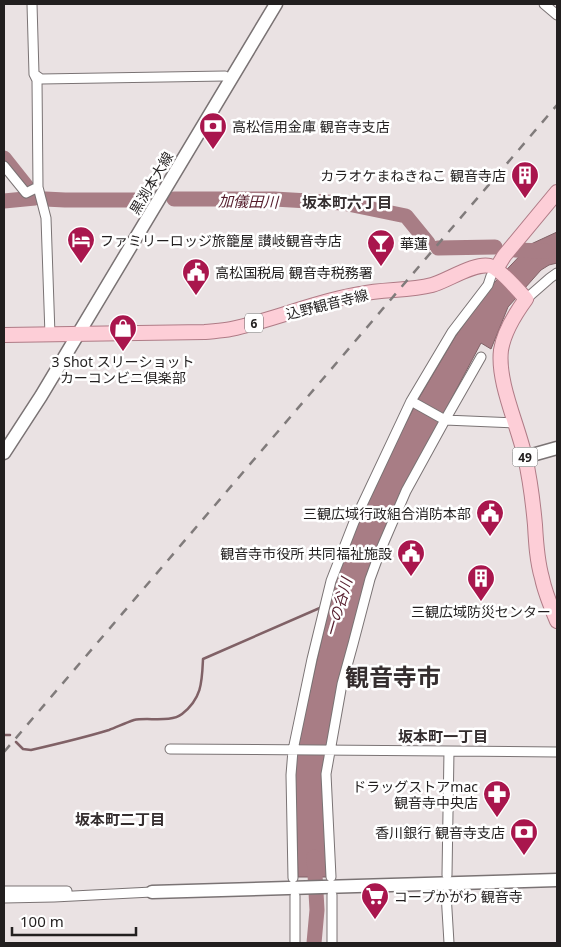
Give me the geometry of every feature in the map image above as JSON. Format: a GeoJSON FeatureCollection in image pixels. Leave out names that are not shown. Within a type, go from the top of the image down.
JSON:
{"type":"FeatureCollection","features":[{"type":"Feature","properties":{"kind":"main road","name":"黒渕本大線"},"geometry":{"type":"LineString","coordinates":[[4,453],[41,396],[276,4]]}},
{"type":"Feature","properties":{"kind":"main road"},"geometry":{"type":"LineString","coordinates":[[524,297],[498,271],[504,256],[557,192]]}},
{"type":"Feature","properties":{"kind":"main road","name":"込野観音寺線"},"geometry":{"type":"LineString","coordinates":[[4,334],[205,332],[230,329],[361,294],[419,288],[435,284],[478,266],[489,265],[498,271]]}},
{"type":"Feature","properties":{"kind":"main road","name":"49"},"geometry":{"type":"LineString","coordinates":[[524,297],[505,334],[501,351],[501,364],[506,394],[525,457],[539,565],[557,621]]}},
{"type":"Feature","properties":{"kind":"main road"},"geometry":{"type":"LineString","coordinates":[[525,457],[557,448]]}},
{"type":"Feature","properties":{"kind":"main road"},"geometry":{"type":"LineString","coordinates":[[152,892],[557,880]]}},
{"type":"Feature","properties":{"kind":"street"},"geometry":{"type":"LineString","coordinates":[[32,4],[34,74],[37,80],[38,187],[46,218],[50,335]]}},
{"type":"Feature","properties":{"kind":"street"},"geometry":{"type":"LineString","coordinates":[[544,4],[557,15]]}},
{"type":"Feature","properties":{"kind":"street"},"geometry":{"type":"LineString","coordinates":[[34,74],[42,79],[225,76]]}},
{"type":"Feature","properties":{"kind":"street"},"geometry":{"type":"LineString","coordinates":[[4,166],[26,193],[38,187]]}},
{"type":"Feature","properties":{"kind":"street"},"geometry":{"type":"LineString","coordinates":[[295,943],[291,775],[293,750],[331,581],[354,522],[411,401],[452,332],[488,285],[491,276],[498,271]]}},
{"type":"Feature","properties":{"kind":"street"},"geometry":{"type":"LineString","coordinates":[[524,297],[557,273]]}},
{"type":"Feature","properties":{"kind":"street"},"geometry":{"type":"LineString","coordinates":[[332,943],[326,774],[342,684],[380,549],[406,491],[481,357]]}},
{"type":"Feature","properties":{"kind":"street"},"geometry":{"type":"LineString","coordinates":[[411,401],[445,420],[516,423]]}},
{"type":"Feature","properties":{"kind":"street"},"geometry":{"type":"LineString","coordinates":[[170,749],[557,752]]}},
{"type":"Feature","properties":{"kind":"street"},"geometry":{"type":"LineString","coordinates":[[447,874],[449,750]]}},
{"type":"Feature","properties":{"kind":"street"},"geometry":{"type":"LineString","coordinates":[[4,891],[54,894]]}},
{"type":"Feature","properties":{"kind":"street"},"geometry":{"type":"LineString","coordinates":[[4,898],[54,894],[152,892]]}},
{"type":"Feature","properties":{"kind":"street"},"geometry":{"type":"LineString","coordinates":[[446,892],[448,943]]}},
{"type":"Feature","properties":{"kind":"water"},"geometry":{"type":"Polygon","coordinates":[[[557,232],[557,263],[541,270],[508,307],[491,349],[481,343],[404,488],[369,572],[330,739],[328,877],[298,877],[295,768],[299,740],[337,571],[375,482],[419,398],[455,337],[493,284],[531,244],[557,232]]]}},
{"type":"Feature","properties":{"kind":"waterway"},"geometry":{"type":"LineString","coordinates":[[4,158],[27,187]]}},
{"type":"Feature","properties":{"kind":"waterway","name":"加儀田川"},"geometry":{"type":"LineString","coordinates":[[4,201],[35,198]]}},
{"type":"Feature","properties":{"kind":"waterway","name":"加儀田川"},"geometry":{"type":"LineString","coordinates":[[45,199],[146,200]]}},
{"type":"Feature","properties":{"kind":"waterway","name":"加儀田川"},"geometry":{"type":"LineString","coordinates":[[174,199],[274,199],[343,203],[406,216],[428,243]]}},
{"type":"Feature","properties":{"kind":"waterway","name":"加儀田川"},"geometry":{"type":"LineString","coordinates":[[438,248],[495,247]]}},
{"type":"Feature","properties":{"kind":"waterway","name":"加儀田川"},"geometry":{"type":"LineString","coordinates":[[515,250],[546,251]]}},
{"type":"Feature","properties":{"kind":"waterway"},"geometry":{"type":"LineString","coordinates":[[16,742],[23,749],[31,750],[99,733],[134,720],[177,717],[189,708],[197,696],[200,689],[203,659],[322,607]]}},
{"type":"Feature","properties":{"kind":"waterway"},"geometry":{"type":"LineString","coordinates":[[4,735],[10,735]]}},
{"type":"Feature","properties":{"kind":"waterway","name":"一の谷川"},"geometry":{"type":"LineString","coordinates":[[314,857],[317,910],[314,943]]}},
{"type":"Feature","properties":{"kind":"railway"},"geometry":{"type":"LineString","coordinates":[[4,752],[557,105]]}},
{"type":"Feature","properties":{"kind":"place","name":"高松信用金庫 観音寺支店"},"geometry":{"type":"Point","coordinates":[213,150]}},
{"type":"Feature","properties":{"kind":"place","name":"カラオケまねきねこ 観音寺店"},"geometry":{"type":"Point","coordinates":[525,199]}},
{"type":"Feature","properties":{"kind":"place","name":"ファミリーロッジ旅籠屋 讃岐観音寺店"},"geometry":{"type":"Point","coordinates":[81,264]}},
{"type":"Feature","properties":{"kind":"place","name":"華蓮"},"geometry":{"type":"Point","coordinates":[381,267]}},
{"type":"Feature","properties":{"kind":"place","name":"高松国税局 観音寺税務署"},"geometry":{"type":"Point","coordinates":[196,296]}},
{"type":"Feature","properties":{"kind":"place","name":"3 Shot スリーショット カーコンビニ倶楽部"},"geometry":{"type":"Point","coordinates":[123,352]}},
{"type":"Feature","properties":{"kind":"place","name":"三観広域行政組合消防本部"},"geometry":{"type":"Point","coordinates":[490,537]}},
{"type":"Feature","properties":{"kind":"place","name":"観音寺市役所 共同福祉施設"},"geometry":{"type":"Point","coordinates":[411,577]}},
{"type":"Feature","properties":{"kind":"place","name":"三観広域防災センター"},"geometry":{"type":"Point","coordinates":[481,602]}},
{"type":"Feature","properties":{"kind":"place","name":"ドラッグストアmac 観音寺中央店"},"geometry":{"type":"Point","coordinates":[497,818]}},
{"type":"Feature","properties":{"kind":"place","name":"香川銀行 観音寺支店"},"geometry":{"type":"Point","coordinates":[524,856]}},
{"type":"Feature","properties":{"kind":"place","name":"コープかがわ 観音寺"},"geometry":{"type":"Point","coordinates":[375,920]}},
{"type":"Feature","properties":{"kind":"district","name":"坂本町六丁目"},"geometry":{"type":"Point","coordinates":[347,202]}},
{"type":"Feature","properties":{"kind":"district","name":"観音寺市"},"geometry":{"type":"Point","coordinates":[393,676]}},
{"type":"Feature","properties":{"kind":"district","name":"坂本町一丁目"},"geometry":{"type":"Point","coordinates":[443,736]}},
{"type":"Feature","properties":{"kind":"district","name":"坂本町二丁目"},"geometry":{"type":"Point","coordinates":[120,819]}}]}
